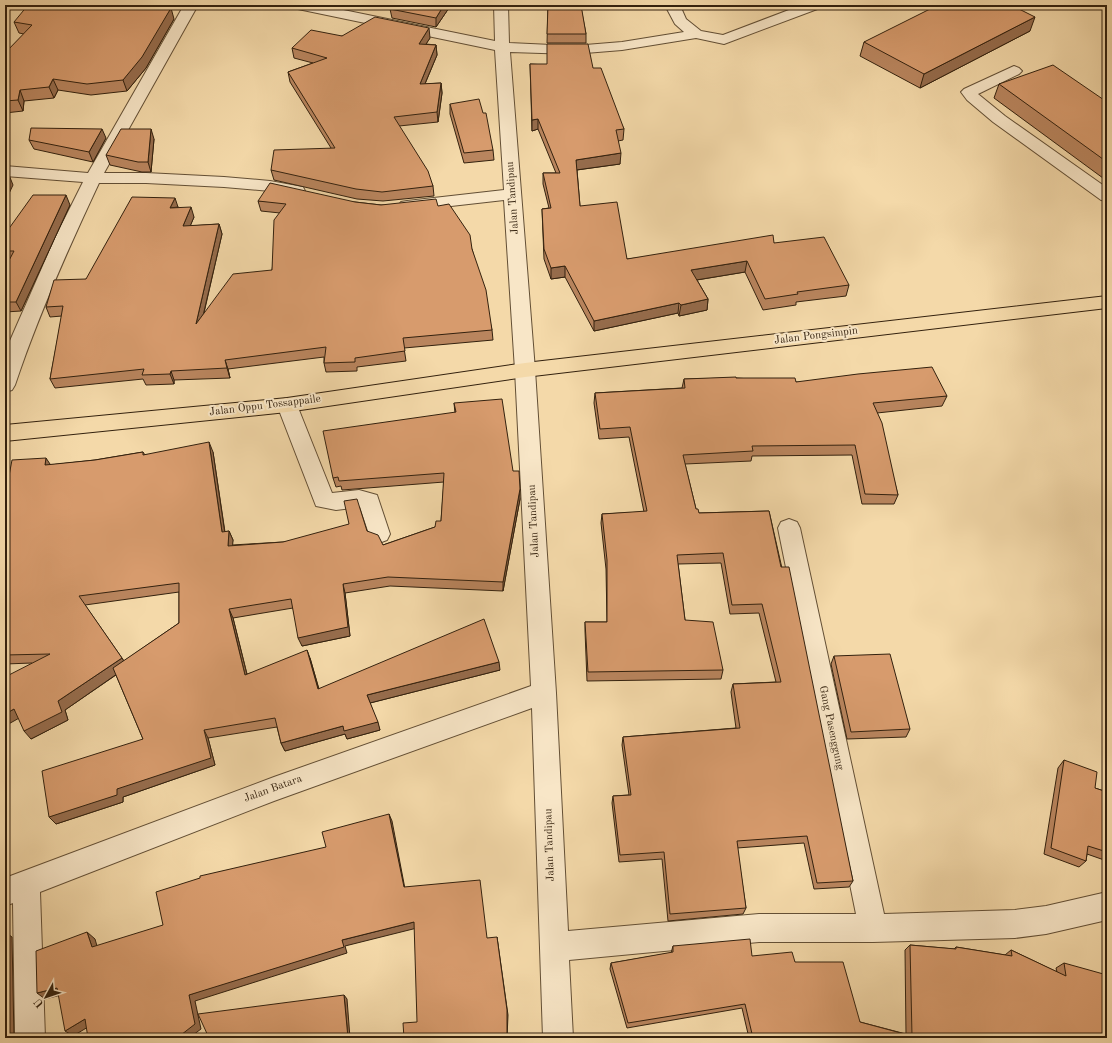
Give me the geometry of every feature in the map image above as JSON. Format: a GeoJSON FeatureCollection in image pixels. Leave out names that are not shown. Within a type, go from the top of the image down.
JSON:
{"type":"FeatureCollection","features":[{"type":"Feature","properties":{"kind":"main road","name":"Jalan Pongsimpin"},"geometry":{"type":"LineString","coordinates":[[525,370],[1107,302]]}},
{"type":"Feature","properties":{"kind":"main road","name":"Jalan Oppu Tossappaile"},"geometry":{"type":"LineString","coordinates":[[5,433],[287,405],[525,370]]}},
{"type":"Feature","properties":{"kind":"street"},"geometry":{"type":"LineString","coordinates":[[5,385],[19,343],[65,236],[93,178],[191,5]]}},
{"type":"Feature","properties":{"kind":"street"},"geometry":{"type":"LineString","coordinates":[[298,5],[502,48],[573,50],[622,46],[696,34],[724,40],[814,5]]}},
{"type":"Feature","properties":{"kind":"street","name":"Jalan Tandipau"},"geometry":{"type":"LineString","coordinates":[[501,5],[502,48],[525,370],[544,693],[558,1038]]}},
{"type":"Feature","properties":{"kind":"street"},"geometry":{"type":"LineString","coordinates":[[681,5],[674,9],[680,21],[696,34]]}},
{"type":"Feature","properties":{"kind":"street"},"geometry":{"type":"LineString","coordinates":[[1014,71],[969,92],[972,97],[999,119],[1107,196]]}},
{"type":"Feature","properties":{"kind":"street"},"geometry":{"type":"LineString","coordinates":[[5,171],[93,178],[146,178],[224,182],[281,188],[313,194]]}},
{"type":"Feature","properties":{"kind":"street"},"geometry":{"type":"LineString","coordinates":[[391,207],[513,194]]}},
{"type":"Feature","properties":{"kind":"street"},"geometry":{"type":"LineString","coordinates":[[287,405],[324,500],[335,503],[364,498],[369,501],[379,534]]}},
{"type":"Feature","properties":{"kind":"street","name":"Gang Pasenggung"},"geometry":{"type":"LineString","coordinates":[[789,528],[873,928]]}},
{"type":"Feature","properties":{"kind":"street","name":"Jalan Batara"},"geometry":{"type":"LineString","coordinates":[[16,888],[274,789],[544,693]]}},
{"type":"Feature","properties":{"kind":"street"},"geometry":{"type":"LineString","coordinates":[[16,888],[30,1038]]}},
{"type":"Feature","properties":{"kind":"street"},"geometry":{"type":"LineString","coordinates":[[554,947],[759,928],[873,928],[1015,924],[1046,920],[1107,906]]}},
{"type":"Feature","properties":{"kind":"building"},"geometry":{"type":"Polygon","coordinates":[[[28,5],[159,5],[171,8],[142,57],[123,80],[87,84],[53,79],[49,87],[20,90],[18,100],[5,101],[5,53],[32,25],[14,22],[28,5]]]}},
{"type":"Feature","properties":{"kind":"building"},"geometry":{"type":"Polygon","coordinates":[[[397,5],[444,5],[436,18],[390,9],[397,5]]]}},
{"type":"Feature","properties":{"kind":"building"},"geometry":{"type":"Polygon","coordinates":[[[548,5],[581,5],[586,34],[547,34],[548,5]]]}},
{"type":"Feature","properties":{"kind":"building"},"geometry":{"type":"Polygon","coordinates":[[[938,5],[1011,5],[1035,17],[924,74],[864,42],[938,5]]]}},
{"type":"Feature","properties":{"kind":"building"},"geometry":{"type":"Polygon","coordinates":[[[375,17],[429,28],[419,44],[436,45],[420,84],[441,83],[437,112],[394,117],[428,171],[433,186],[382,192],[356,189],[271,170],[274,150],[335,148],[288,72],[327,58],[292,48],[311,30],[342,36],[375,17]]]}},
{"type":"Feature","properties":{"kind":"building"},"geometry":{"type":"Polygon","coordinates":[[[547,44],[588,44],[593,68],[601,68],[624,129],[616,130],[621,153],[576,160],[580,206],[617,202],[627,259],[773,235],[774,243],[824,237],[849,285],[797,292],[798,294],[765,299],[747,261],[691,270],[708,299],[681,305],[679,303],[594,321],[565,266],[551,268],[544,249],[542,209],[551,208],[543,173],[560,173],[538,119],[532,120],[530,64],[547,64],[547,44]]]}},
{"type":"Feature","properties":{"kind":"building"},"geometry":{"type":"Polygon","coordinates":[[[1053,65],[1107,102],[1107,162],[999,84],[1053,65]]]}},
{"type":"Feature","properties":{"kind":"building"},"geometry":{"type":"Polygon","coordinates":[[[479,99],[483,113],[486,113],[493,150],[464,153],[450,104],[479,99]]]}},
{"type":"Feature","properties":{"kind":"building"},"geometry":{"type":"Polygon","coordinates":[[[31,128],[102,129],[89,152],[29,140],[31,128]]]}},
{"type":"Feature","properties":{"kind":"building"},"geometry":{"type":"Polygon","coordinates":[[[121,129],[151,129],[148,162],[138,162],[106,155],[121,129]]]}},
{"type":"Feature","properties":{"kind":"building"},"geometry":{"type":"Polygon","coordinates":[[[5,175],[9,175],[5,183],[5,175]]]}},
{"type":"Feature","properties":{"kind":"building"},"geometry":{"type":"Polygon","coordinates":[[[270,183],[355,202],[381,205],[436,199],[438,206],[449,204],[470,235],[472,249],[486,290],[492,330],[403,338],[405,351],[355,358],[355,362],[324,363],[326,347],[225,360],[227,368],[171,371],[170,374],[142,375],[144,369],[50,379],[63,306],[46,307],[54,280],[86,279],[132,197],[175,198],[170,208],[191,207],[183,226],[219,224],[196,324],[233,274],[272,270],[274,220],[286,204],[258,201],[270,183]]]}},
{"type":"Feature","properties":{"kind":"building"},"geometry":{"type":"Polygon","coordinates":[[[33,195],[66,195],[16,302],[5,302],[5,268],[14,251],[5,251],[5,234],[33,195]]]}},
{"type":"Feature","properties":{"kind":"building"},"geometry":{"type":"Polygon","coordinates":[[[932,367],[947,396],[873,403],[882,423],[898,495],[865,494],[855,445],[752,446],[753,451],[683,455],[696,509],[698,509],[699,513],[769,511],[781,567],[789,567],[853,881],[817,883],[807,836],[737,841],[746,908],[670,914],[664,852],[620,855],[613,796],[631,795],[623,737],[740,728],[733,684],[781,682],[762,604],[732,605],[723,553],[677,555],[685,620],[713,622],[723,670],[588,672],[585,622],[607,622],[607,560],[602,514],[647,511],[630,427],[600,429],[595,393],[685,388],[684,379],[736,377],[795,378],[796,382],[932,367]]]}},
{"type":"Feature","properties":{"kind":"building"},"geometry":{"type":"Polygon","coordinates":[[[502,399],[513,471],[519,471],[520,489],[503,582],[388,577],[343,584],[348,627],[298,638],[291,599],[229,609],[245,675],[307,650],[318,689],[484,619],[499,662],[367,695],[378,722],[344,731],[343,726],[281,743],[275,718],[204,730],[211,758],[117,789],[117,795],[49,817],[42,771],[143,739],[113,668],[179,623],[179,583],[79,596],[122,658],[58,701],[62,712],[24,731],[14,709],[5,714],[5,677],[50,654],[5,655],[5,497],[12,460],[46,458],[45,465],[95,460],[143,452],[143,455],[209,442],[222,532],[229,531],[228,546],[283,542],[349,524],[344,501],[357,499],[367,531],[378,535],[383,545],[435,527],[436,521],[441,521],[444,473],[339,481],[338,477],[333,478],[323,431],[456,412],[454,403],[502,399]]]}},
{"type":"Feature","properties":{"kind":"building"},"geometry":{"type":"Polygon","coordinates":[[[890,654],[910,729],[851,732],[834,656],[890,654]]]}},
{"type":"Feature","properties":{"kind":"building"},"geometry":{"type":"Polygon","coordinates":[[[1064,760],[1097,772],[1095,788],[1107,792],[1107,852],[1088,846],[1086,861],[1051,848],[1064,760]]]}},
{"type":"Feature","properties":{"kind":"building"},"geometry":{"type":"Polygon","coordinates":[[[389,814],[404,887],[480,880],[487,938],[497,937],[507,1010],[507,1038],[404,1038],[403,1023],[417,1022],[414,922],[342,940],[344,947],[189,995],[195,1024],[177,1038],[88,1038],[85,1019],[65,1031],[57,988],[37,993],[36,951],[87,932],[92,947],[163,925],[156,892],[200,878],[200,876],[326,847],[322,832],[389,814]]]}},
{"type":"Feature","properties":{"kind":"building"},"geometry":{"type":"Polygon","coordinates":[[[750,939],[752,956],[792,952],[795,962],[843,962],[860,1022],[912,1036],[910,945],[956,949],[956,947],[1012,956],[1011,950],[1066,976],[1064,963],[1107,975],[1107,1038],[753,1038],[745,1004],[628,1023],[611,963],[673,952],[673,946],[750,939]]]}},
{"type":"Feature","properties":{"kind":"building"},"geometry":{"type":"Polygon","coordinates":[[[5,974],[6,1034],[8,1038],[5,1038],[5,974]]]}},
{"type":"Feature","properties":{"kind":"building"},"geometry":{"type":"Polygon","coordinates":[[[344,995],[348,1038],[209,1038],[198,1014],[344,995]]]}}]}
